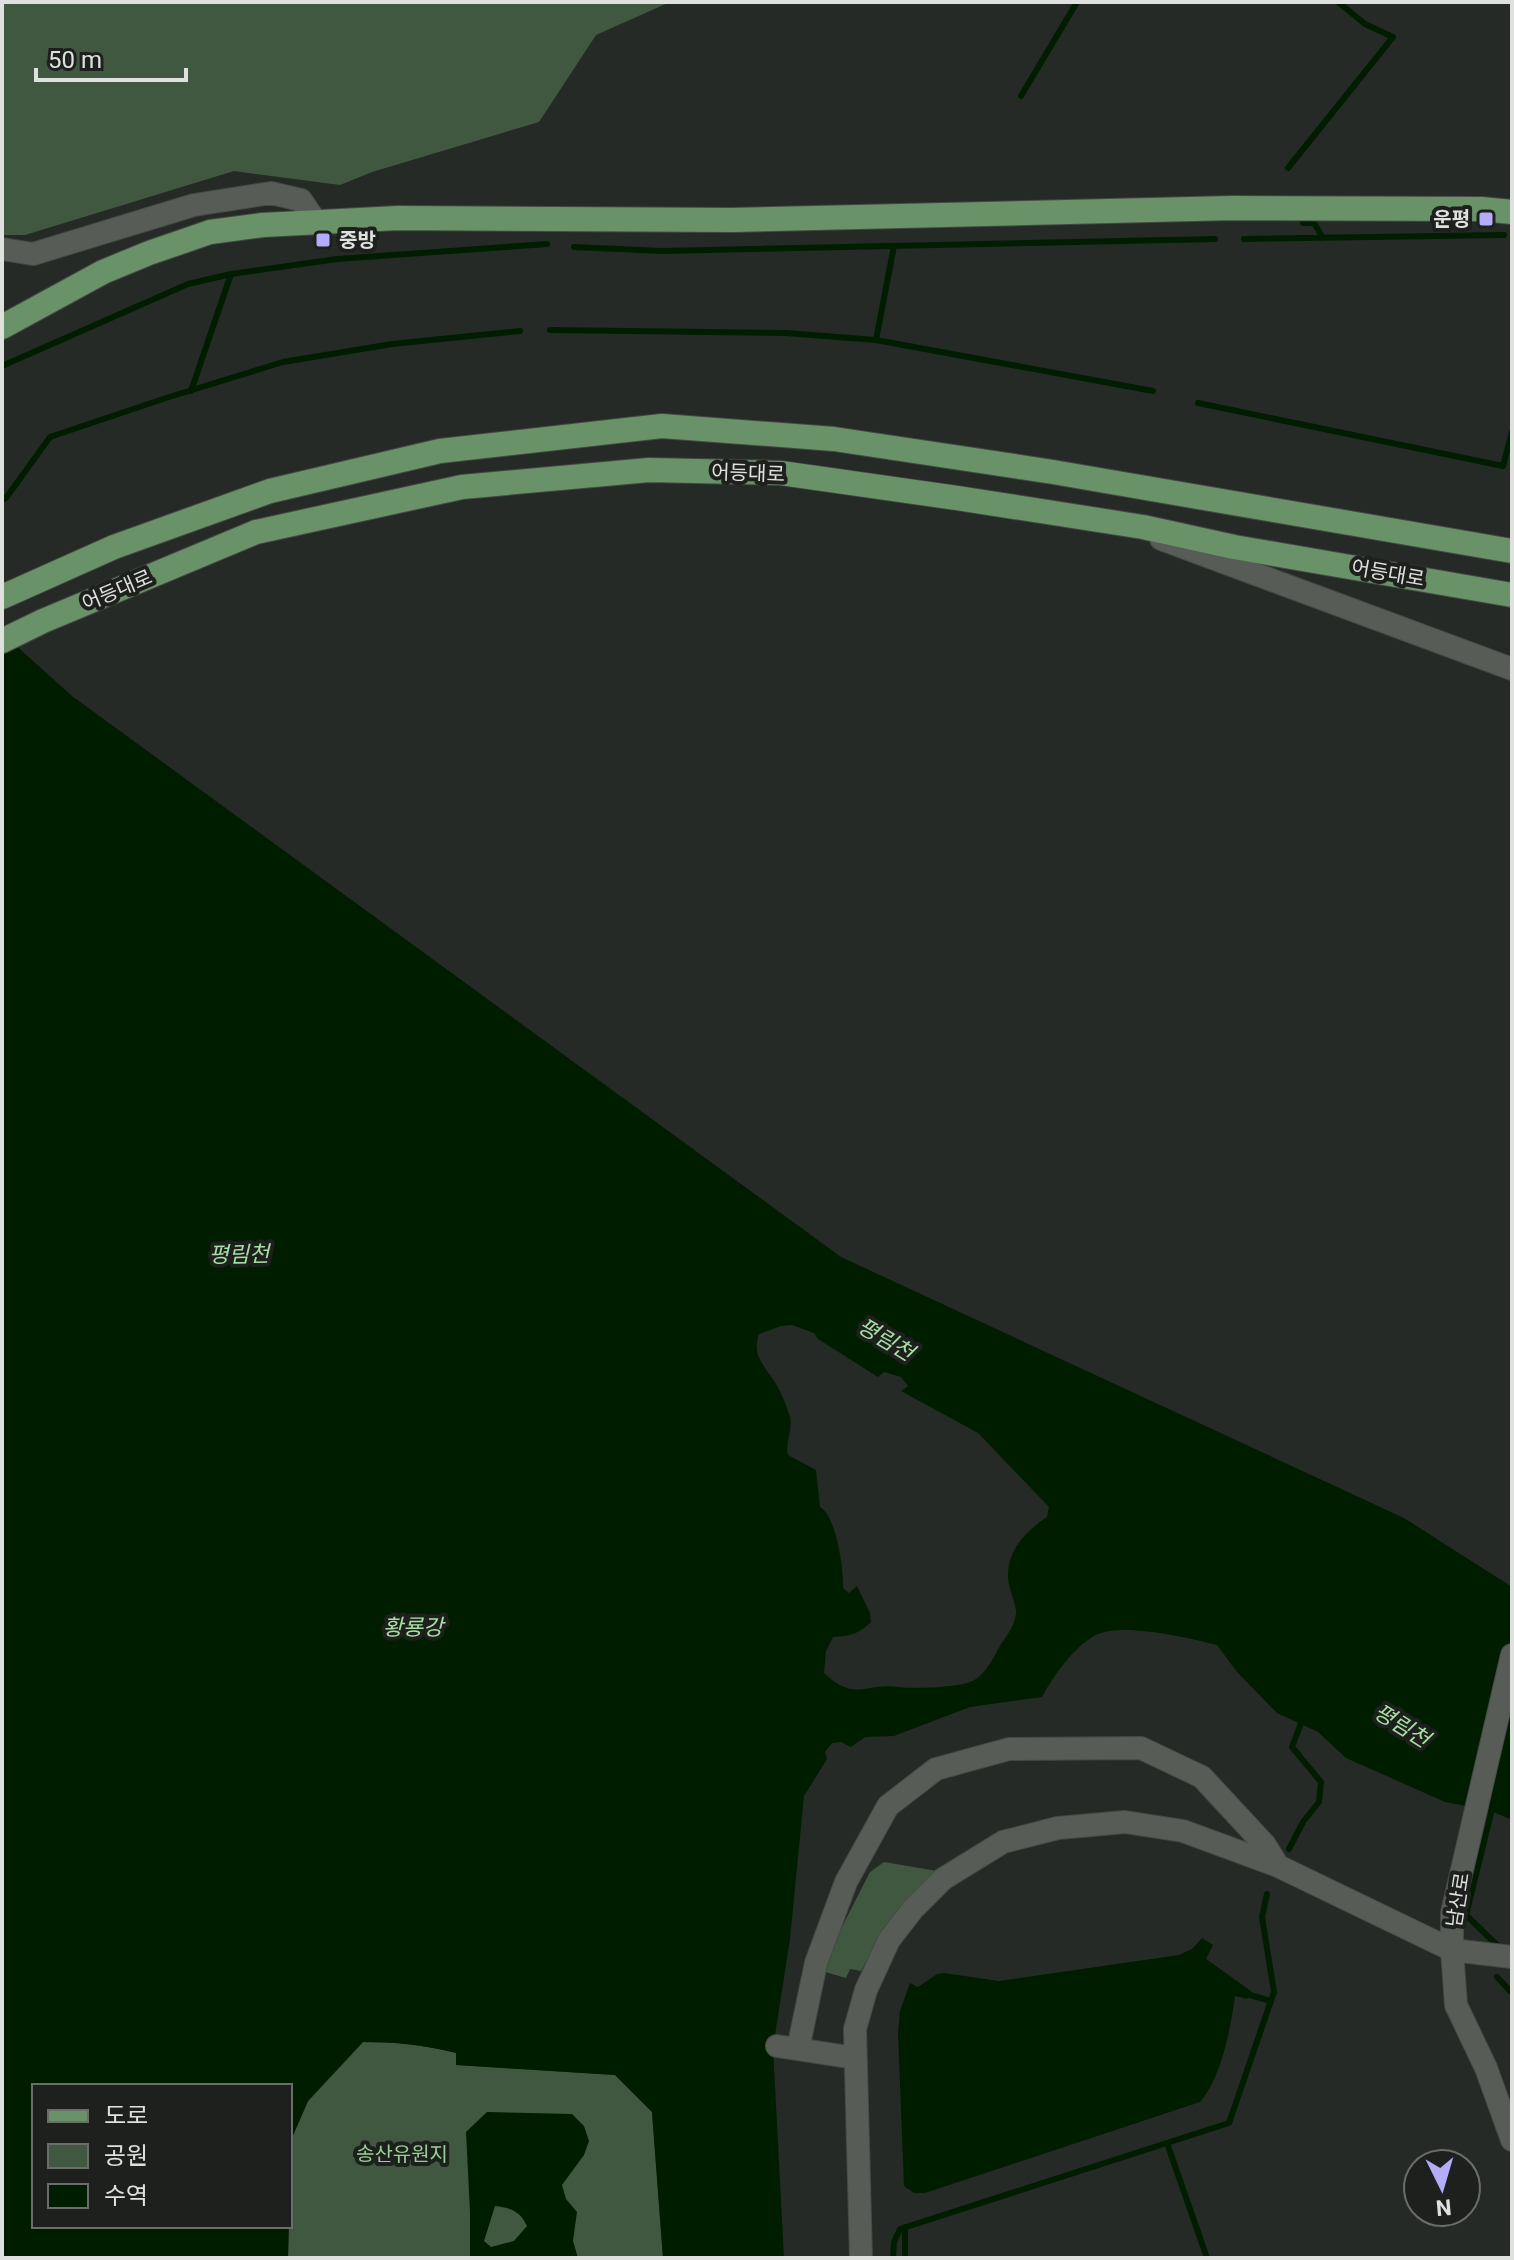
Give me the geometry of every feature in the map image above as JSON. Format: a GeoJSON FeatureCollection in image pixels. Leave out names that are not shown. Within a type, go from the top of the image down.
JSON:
{"type":"FeatureCollection","features":[{"type":"Feature","properties":{"kind":"main road"},"geometry":{"type":"LineString","coordinates":[[2,327],[103,272],[210,232],[316,222],[398,218],[807,219],[1233,208],[1444,208],[1512,212]]}},
{"type":"Feature","properties":{"kind":"main road","name":"어등대로"},"geometry":{"type":"LineString","coordinates":[[2,597],[114,547],[270,491],[440,451],[662,426],[865,444],[1053,472],[1512,551]]}},
{"type":"Feature","properties":{"kind":"main road","name":"어등대로"},"geometry":{"type":"LineString","coordinates":[[2,641],[256,532],[462,487],[649,470],[781,473],[1118,524],[1512,595]]}},
{"type":"Feature","properties":{"kind":"street"},"geometry":{"type":"LineString","coordinates":[[2,249],[33,254],[194,205],[271,193],[301,200],[316,222]]}},
{"type":"Feature","properties":{"kind":"street"},"geometry":{"type":"LineString","coordinates":[[1118,524],[1512,669]]}},
{"type":"Feature","properties":{"kind":"street","name":"남산로"},"geometry":{"type":"LineString","coordinates":[[1512,1655],[1452,1913],[1456,2005],[1486,2068],[1512,2140]]}},
{"type":"Feature","properties":{"kind":"street"},"geometry":{"type":"LineString","coordinates":[[855,2058],[788,2048],[846,1882],[888,1806],[936,1769],[1009,1749],[1141,1748],[1202,1777],[1265,1845],[1278,1866]]}},
{"type":"Feature","properties":{"kind":"street"},"geometry":{"type":"LineString","coordinates":[[861,2258],[855,2029],[866,1990],[889,1940],[913,1909],[943,1879],[1003,1842],[1058,1828],[1125,1822],[1183,1831],[1278,1866],[1452,1950],[1512,1957]]}},
{"type":"Feature","properties":{"kind":"green space"},"geometry":{"type":"Polygon","coordinates":[[[2,2],[670,2],[596,35],[539,122],[372,172],[340,185],[234,171],[25,235],[2,235],[2,2]]]}},
{"type":"Feature","properties":{"kind":"green space"},"geometry":{"type":"Polygon","coordinates":[[[884,1862],[937,1871],[879,1938],[861,1971],[850,1969],[846,1978],[822,1971],[870,1872],[884,1862]]]}},
{"type":"Feature","properties":{"kind":"green space","name":"송산유원지"},"geometry":{"type":"Polygon","coordinates":[[[363,2042],[410,2044],[457,2053],[457,2065],[615,2075],[652,2112],[663,2258],[288,2258],[289,2228],[292,2228],[292,2138],[308,2101],[363,2042]]]}},
{"type":"Feature","properties":{"kind":"water","name":"황룡강"},"geometry":{"type":"Polygon","coordinates":[[[2,633],[72,696],[841,1257],[1404,1518],[1512,1587],[1512,1820],[1491,1811],[1445,1802],[1346,1758],[1318,1732],[1277,1713],[1237,1672],[1217,1645],[1137,1630],[1094,1636],[1064,1663],[1042,1697],[970,1707],[894,1736],[865,1737],[851,1747],[841,1742],[832,1743],[825,1752],[827,1759],[804,1796],[790,1939],[773,2048],[784,2258],[663,2258],[652,2112],[615,2075],[456,2065],[456,2053],[410,2044],[363,2042],[308,2101],[292,2138],[292,2084],[32,2084],[32,2228],[289,2228],[288,2258],[2,2258],[2,633]],[[792,1325],[781,1326],[759,1334],[757,1351],[790,1417],[788,1455],[816,1470],[820,1507],[830,1520],[838,1544],[843,1588],[849,1593],[857,1586],[870,1613],[871,1622],[862,1629],[854,1634],[833,1637],[826,1651],[824,1673],[844,1687],[853,1689],[938,1687],[970,1682],[984,1672],[1011,1629],[1016,1611],[1008,1576],[1011,1557],[1025,1535],[1047,1517],[1049,1507],[978,1433],[901,1391],[908,1386],[901,1377],[884,1372],[878,1377],[818,1339],[814,1333],[792,1325]]]}},
{"type":"Feature","properties":{"kind":"water"},"geometry":{"type":"Polygon","coordinates":[[[1202,1938],[1213,1945],[1206,1959],[1251,1991],[1247,1999],[1235,1996],[1219,2067],[1200,2102],[925,2193],[914,2193],[904,2186],[898,2033],[900,2011],[910,1983],[918,1987],[937,1974],[944,1973],[999,1981],[1179,1955],[1192,1949],[1202,1938]]]}},
{"type":"Feature","properties":{"kind":"water"},"geometry":{"type":"Polygon","coordinates":[[[487,2112],[572,2114],[584,2126],[589,2141],[584,2155],[562,2185],[566,2199],[577,2212],[573,2241],[578,2258],[470,2258],[466,2132],[487,2112]],[[495,2206],[484,2241],[491,2247],[514,2241],[527,2226],[510,2209],[495,2206]]]}},
{"type":"Feature","properties":{"kind":"waterway"},"geometry":{"type":"LineString","coordinates":[[1021,96],[1077,2]]}},
{"type":"Feature","properties":{"kind":"waterway"},"geometry":{"type":"LineString","coordinates":[[1288,168],[1393,37],[1365,24],[1338,2]]}},
{"type":"Feature","properties":{"kind":"waterway"},"geometry":{"type":"LineString","coordinates":[[1300,213],[1303,223],[1314,223],[1323,238]]}},
{"type":"Feature","properties":{"kind":"waterway"},"geometry":{"type":"LineString","coordinates":[[1244,239],[1504,235]]}},
{"type":"Feature","properties":{"kind":"waterway"},"geometry":{"type":"LineString","coordinates":[[574,247],[662,251],[1215,239]]}},
{"type":"Feature","properties":{"kind":"waterway"},"geometry":{"type":"LineString","coordinates":[[2,366],[188,284],[231,274],[337,259],[547,244]]}},
{"type":"Feature","properties":{"kind":"waterway"},"geometry":{"type":"LineString","coordinates":[[876,340],[894,246]]}},
{"type":"Feature","properties":{"kind":"waterway"},"geometry":{"type":"LineString","coordinates":[[191,391],[231,274]]}},
{"type":"Feature","properties":{"kind":"waterway"},"geometry":{"type":"LineString","coordinates":[[550,330],[786,333],[876,340],[1153,391]]}},
{"type":"Feature","properties":{"kind":"waterway"},"geometry":{"type":"LineString","coordinates":[[2,500],[50,437],[166,398],[283,362],[392,344],[520,331]]}},
{"type":"Feature","properties":{"kind":"waterway"},"geometry":{"type":"LineString","coordinates":[[1198,403],[1503,466],[1512,432]]}},
{"type":"Feature","properties":{"kind":"waterway"},"geometry":{"type":"LineString","coordinates":[[1289,1849],[1303,1822],[1319,1802],[1321,1782],[1292,1747],[1303,1718]]}},
{"type":"Feature","properties":{"kind":"waterway"},"geometry":{"type":"LineString","coordinates":[[1493,1805],[1466,1915],[1500,1948]]}},
{"type":"Feature","properties":{"kind":"waterway"},"geometry":{"type":"LineString","coordinates":[[893,2258],[894,2242],[900,2229],[1229,2123],[1274,1992],[1262,1917],[1267,1894]]}},
{"type":"Feature","properties":{"kind":"waterway"},"geometry":{"type":"LineString","coordinates":[[1497,1977],[1512,1993]]}},
{"type":"Feature","properties":{"kind":"waterway"},"geometry":{"type":"LineString","coordinates":[[1243,1993],[1271,2001]]}},
{"type":"Feature","properties":{"kind":"waterway"},"geometry":{"type":"LineString","coordinates":[[1167,2143],[1207,2258]]}},
{"type":"Feature","properties":{"kind":"waterway"},"geometry":{"type":"LineString","coordinates":[[905,2227],[905,2258]]}},
{"type":"Feature","properties":{"kind":"place","name":"운평"},"geometry":{"type":"Point","coordinates":[1486,219]}},
{"type":"Feature","properties":{"kind":"place","name":"중방"},"geometry":{"type":"Point","coordinates":[323,240]}},
{"type":"Feature","properties":{"kind":"water label","name":"평림천"},"geometry":{"type":"Point","coordinates":[239,1254]}},
{"type":"Feature","properties":{"kind":"water label","name":"평림천"},"geometry":{"type":"Point","coordinates":[886,1339]}},
{"type":"Feature","properties":{"kind":"water label","name":"평림천"},"geometry":{"type":"Point","coordinates":[1402,1725]}}]}
